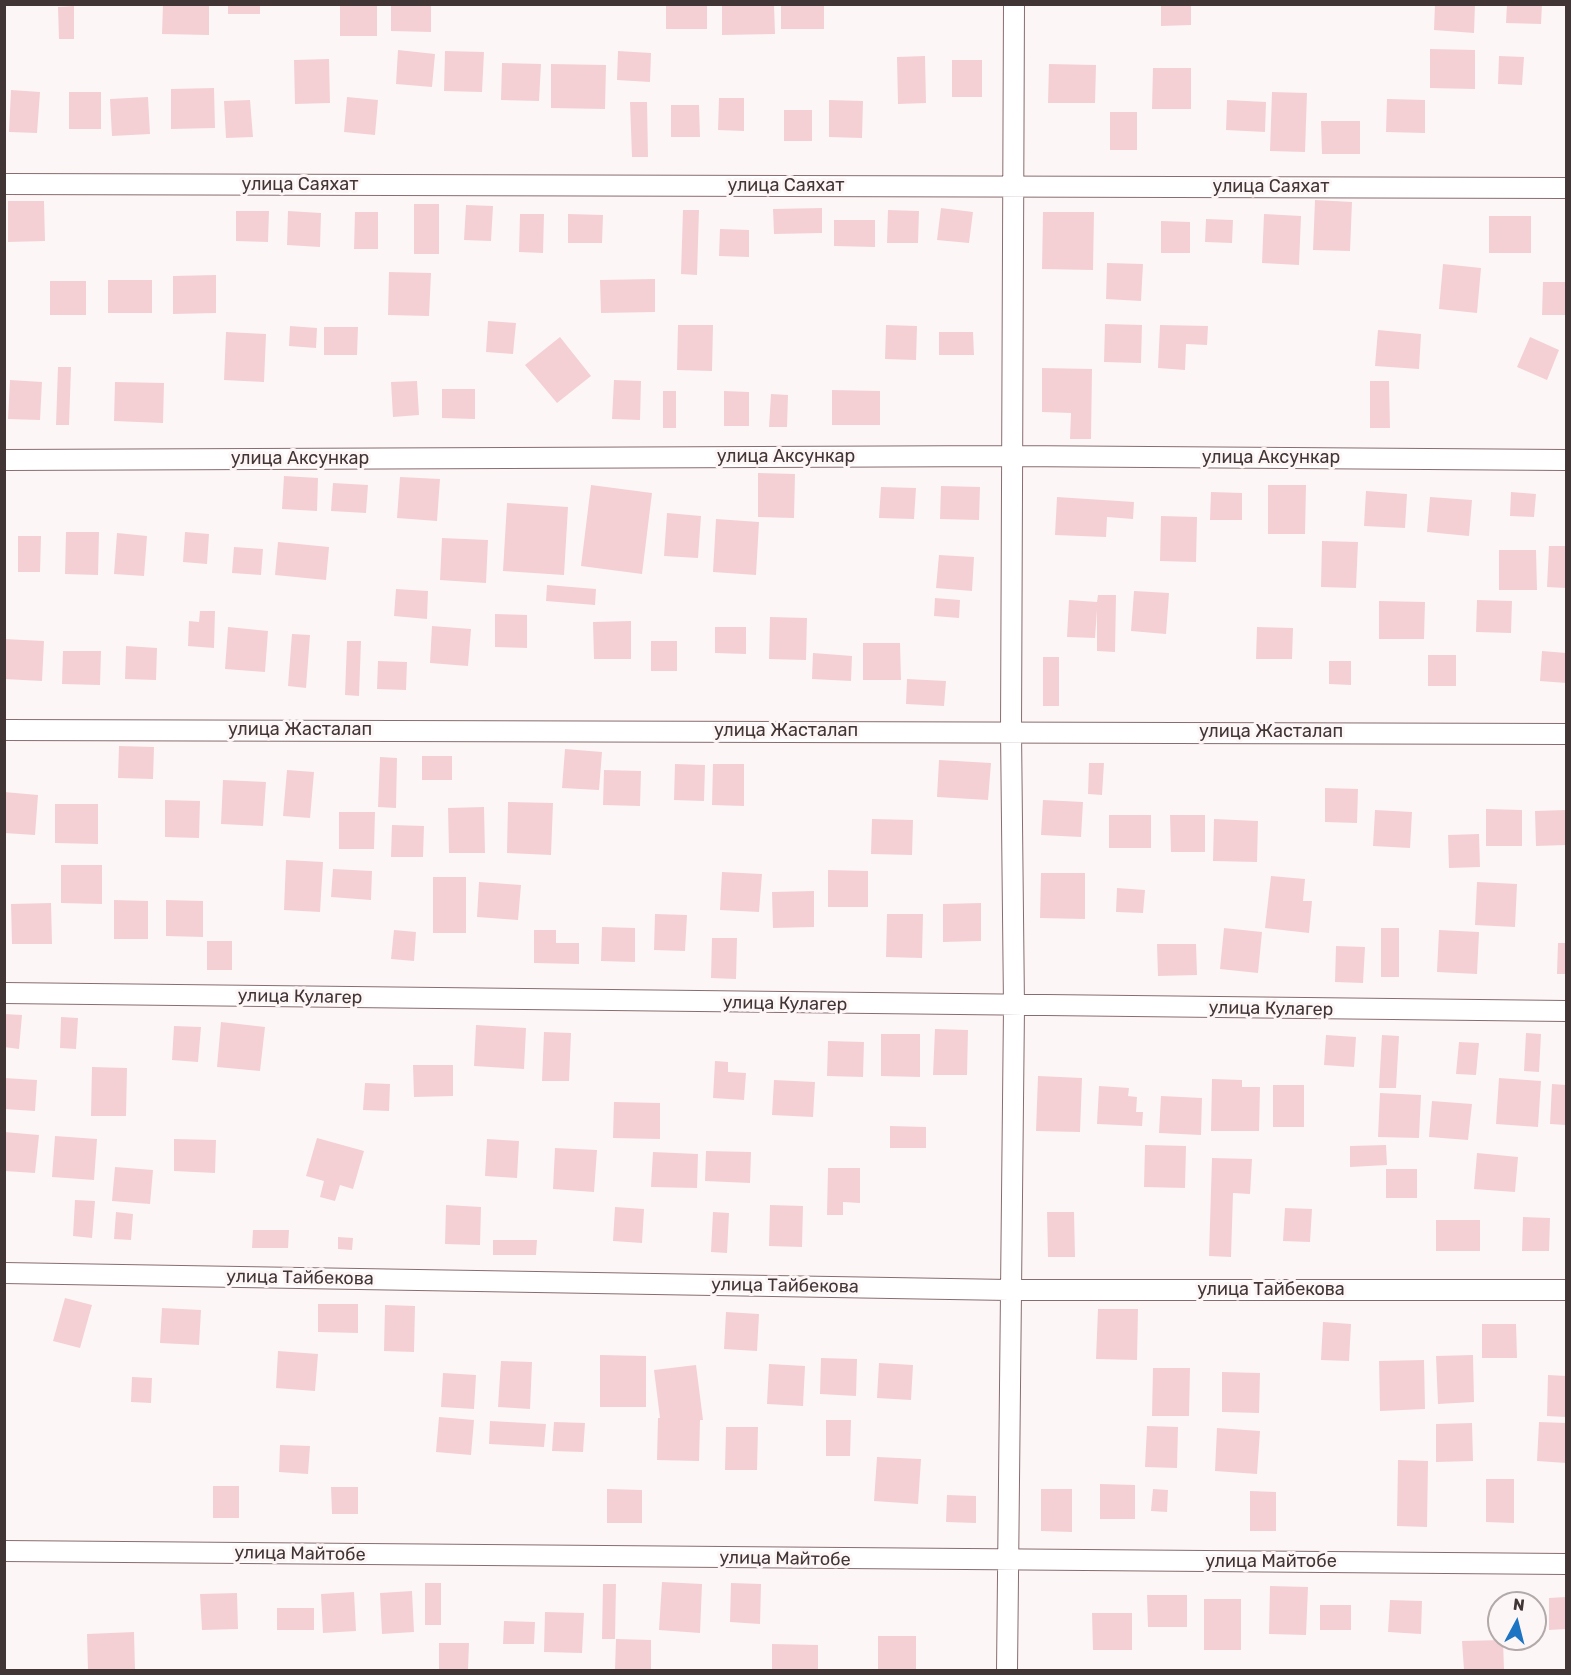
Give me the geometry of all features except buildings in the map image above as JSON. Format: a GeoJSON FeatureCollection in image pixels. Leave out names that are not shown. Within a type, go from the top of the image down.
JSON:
{"type":"FeatureCollection","features":[{"type":"Feature","properties":{"kind":"street"},"geometry":{"type":"LineString","coordinates":[[1007,1671],[1009,1290],[1014,1007],[1011,456],[1014,4]]}},
{"type":"Feature","properties":{"kind":"street","name":"улица Саяхат"},"geometry":{"type":"LineString","coordinates":[[4,184],[1566,188]]}},
{"type":"Feature","properties":{"kind":"street","name":"улица Аксункар"},"geometry":{"type":"LineString","coordinates":[[4,460],[1011,456],[1566,460]]}},
{"type":"Feature","properties":{"kind":"street","name":"улица Жасталап"},"geometry":{"type":"LineString","coordinates":[[4,730],[1566,734]]}},
{"type":"Feature","properties":{"kind":"street","name":"улица Кулагер"},"geometry":{"type":"LineString","coordinates":[[4,993],[1014,1007],[1566,1011]]}},
{"type":"Feature","properties":{"kind":"street","name":"улица Тайбекова"},"geometry":{"type":"LineString","coordinates":[[4,1273],[1009,1290],[1566,1290]]}},
{"type":"Feature","properties":{"kind":"street","name":"улица Майтобе"},"geometry":{"type":"LineString","coordinates":[[4,1551],[1566,1564]]}}]}
